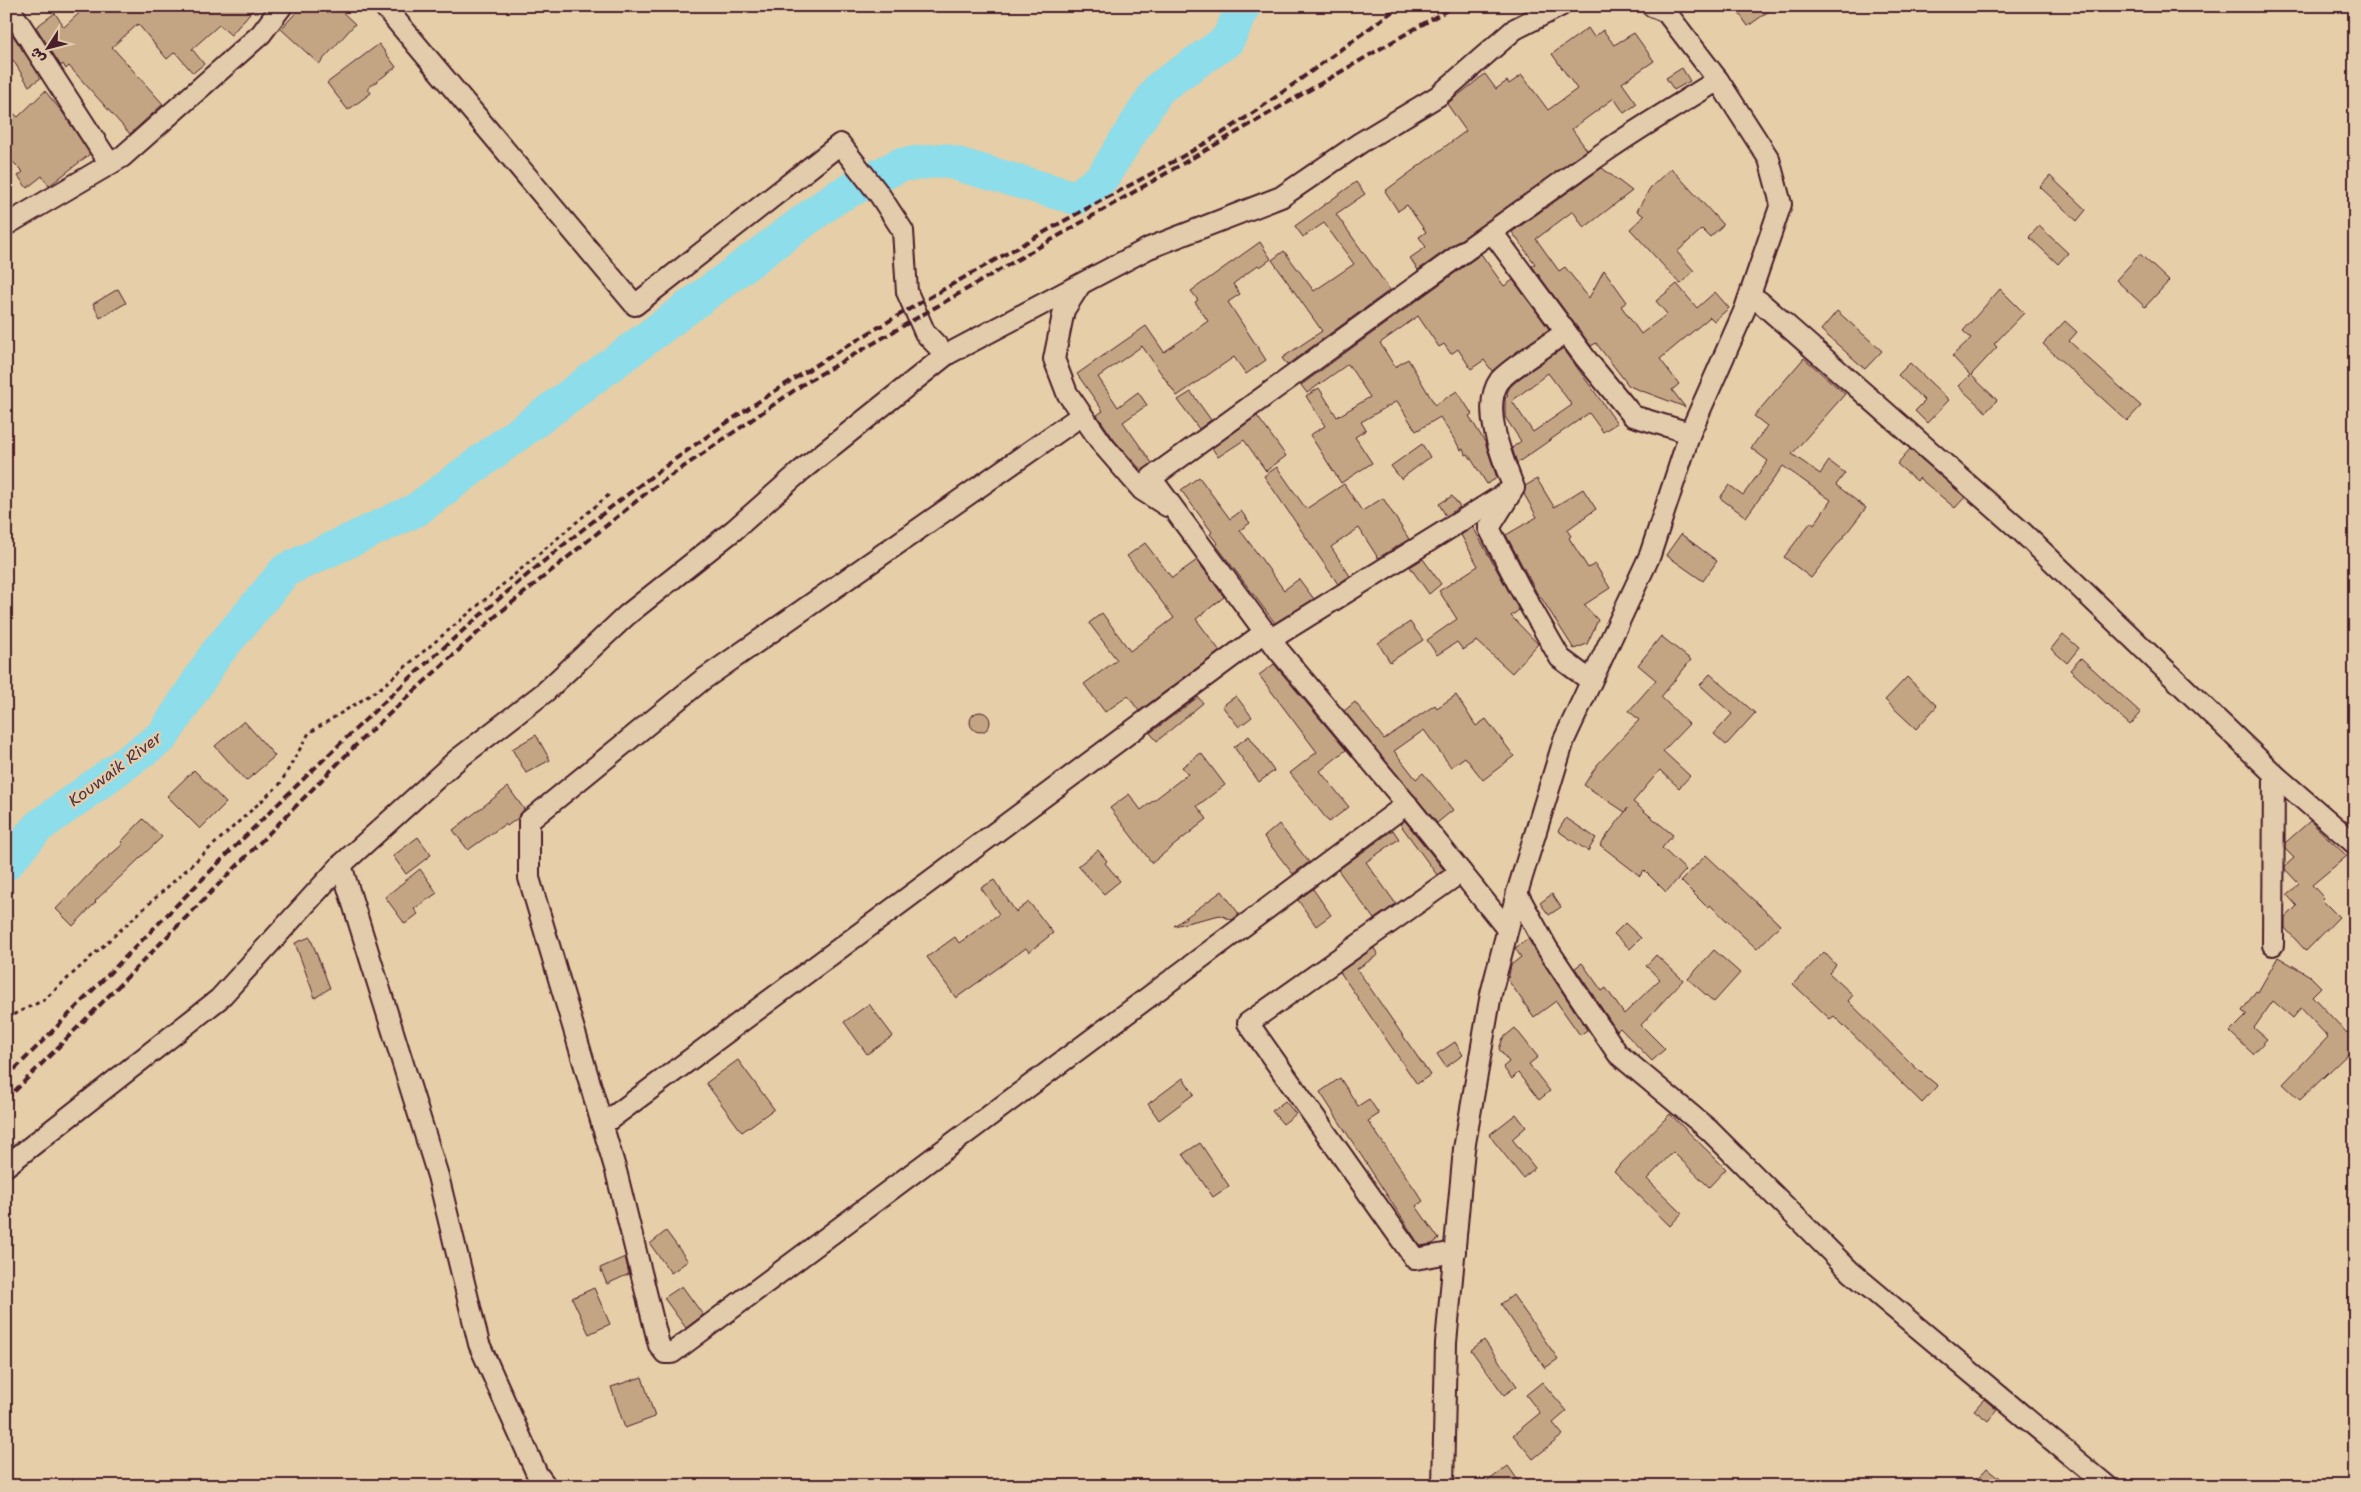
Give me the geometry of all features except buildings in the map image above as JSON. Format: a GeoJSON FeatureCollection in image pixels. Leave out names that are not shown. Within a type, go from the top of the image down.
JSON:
{"type":"FeatureCollection","features":[{"type":"Feature","properties":{"kind":"street"},"geometry":{"type":"LineString","coordinates":[[8,6],[110,164]]}},
{"type":"Feature","properties":{"kind":"street"},"geometry":{"type":"LineString","coordinates":[[6,225],[122,157],[260,34],[282,6]]}},
{"type":"Feature","properties":{"kind":"street"},"geometry":{"type":"LineString","coordinates":[[384,6],[635,305],[840,144],[879,194],[903,231],[907,292],[924,333],[946,355]]}},
{"type":"Feature","properties":{"kind":"street"},"geometry":{"type":"LineString","coordinates":[[6,1166],[219,999],[341,866],[458,758],[545,692],[627,614],[734,530],[802,470],[946,355],[1149,248],[1281,196],[1360,143],[1438,96],[1515,29],[1560,6]]}},
{"type":"Feature","properties":{"kind":"street"},"geometry":{"type":"LineString","coordinates":[[1443,1486],[1446,1343],[1464,1149],[1491,994],[1507,929],[1564,740],[1650,555],[1690,433],[1748,301],[1781,204],[1769,159],[1718,80],[1666,12],[1652,6]]}},
{"type":"Feature","properties":{"kind":"street"},"geometry":{"type":"LineString","coordinates":[[1507,929],[1407,804],[1268,636],[1151,478],[1604,152],[1718,80]]}},
{"type":"Feature","properties":{"kind":"street"},"geometry":{"type":"LineString","coordinates":[[1492,232],[1566,332],[1633,416],[1690,433]]}},
{"type":"Feature","properties":{"kind":"street"},"geometry":{"type":"LineString","coordinates":[[1081,283],[1064,310],[1054,359],[1067,393],[1103,445],[1142,490],[1177,512]]}},
{"type":"Feature","properties":{"kind":"street"},"geometry":{"type":"LineString","coordinates":[[1748,301],[1759,301],[2022,532],[2274,774],[2355,844]]}},
{"type":"Feature","properties":{"kind":"street"},"geometry":{"type":"LineString","coordinates":[[1514,488],[1498,445],[1491,399],[1500,380],[1566,332]]}},
{"type":"Feature","properties":{"kind":"street"},"geometry":{"type":"LineString","coordinates":[[1082,415],[701,681],[529,821],[529,878],[616,1171],[659,1345],[665,1353],[672,1353],[1407,804]]}},
{"type":"Feature","properties":{"kind":"street"},"geometry":{"type":"LineString","coordinates":[[602,1125],[1268,636],[1514,488]]}},
{"type":"Feature","properties":{"kind":"street"},"geometry":{"type":"LineString","coordinates":[[1514,488],[1489,528],[1520,588],[1560,658],[1591,682]]}},
{"type":"Feature","properties":{"kind":"street"},"geometry":{"type":"LineString","coordinates":[[2273,945],[2274,774]]}},
{"type":"Feature","properties":{"kind":"street"},"geometry":{"type":"LineString","coordinates":[[341,866],[438,1176],[479,1344],[537,1474],[546,1486]]}},
{"type":"Feature","properties":{"kind":"street"},"geometry":{"type":"LineString","coordinates":[[1455,1252],[1415,1259],[1248,1023],[1461,872]]}},
{"type":"Feature","properties":{"kind":"street"},"geometry":{"type":"LineString","coordinates":[[1517,893],[1547,948],[1618,1054],[1709,1130],[1851,1272],[2107,1486]]}},
{"type":"Feature","properties":{"kind":"path"},"geometry":{"type":"LineString","coordinates":[[6,1018],[44,1000],[280,784],[309,733],[378,690],[610,493]]}},
{"type":"Feature","properties":{"kind":"waterway","name":"Kouwaik River"},"geometry":{"type":"LineString","coordinates":[[6,864],[38,827],[163,736],[216,654],[286,570],[416,510],[835,198],[900,165],[943,160],[1076,198],[1102,178],[1159,88],[1227,41],[1244,6]]}},
{"type":"Feature","properties":{"kind":"railway"},"geometry":{"type":"LineString","coordinates":[[6,1078],[333,751],[417,672],[504,595],[593,522],[730,420],[824,360],[919,303],[1227,130],[1293,85],[1400,6]]}},
{"type":"Feature","properties":{"kind":"railway"},"geometry":{"type":"LineString","coordinates":[[6,1100],[362,739],[497,615],[650,490],[805,383],[1454,6]]}}]}
